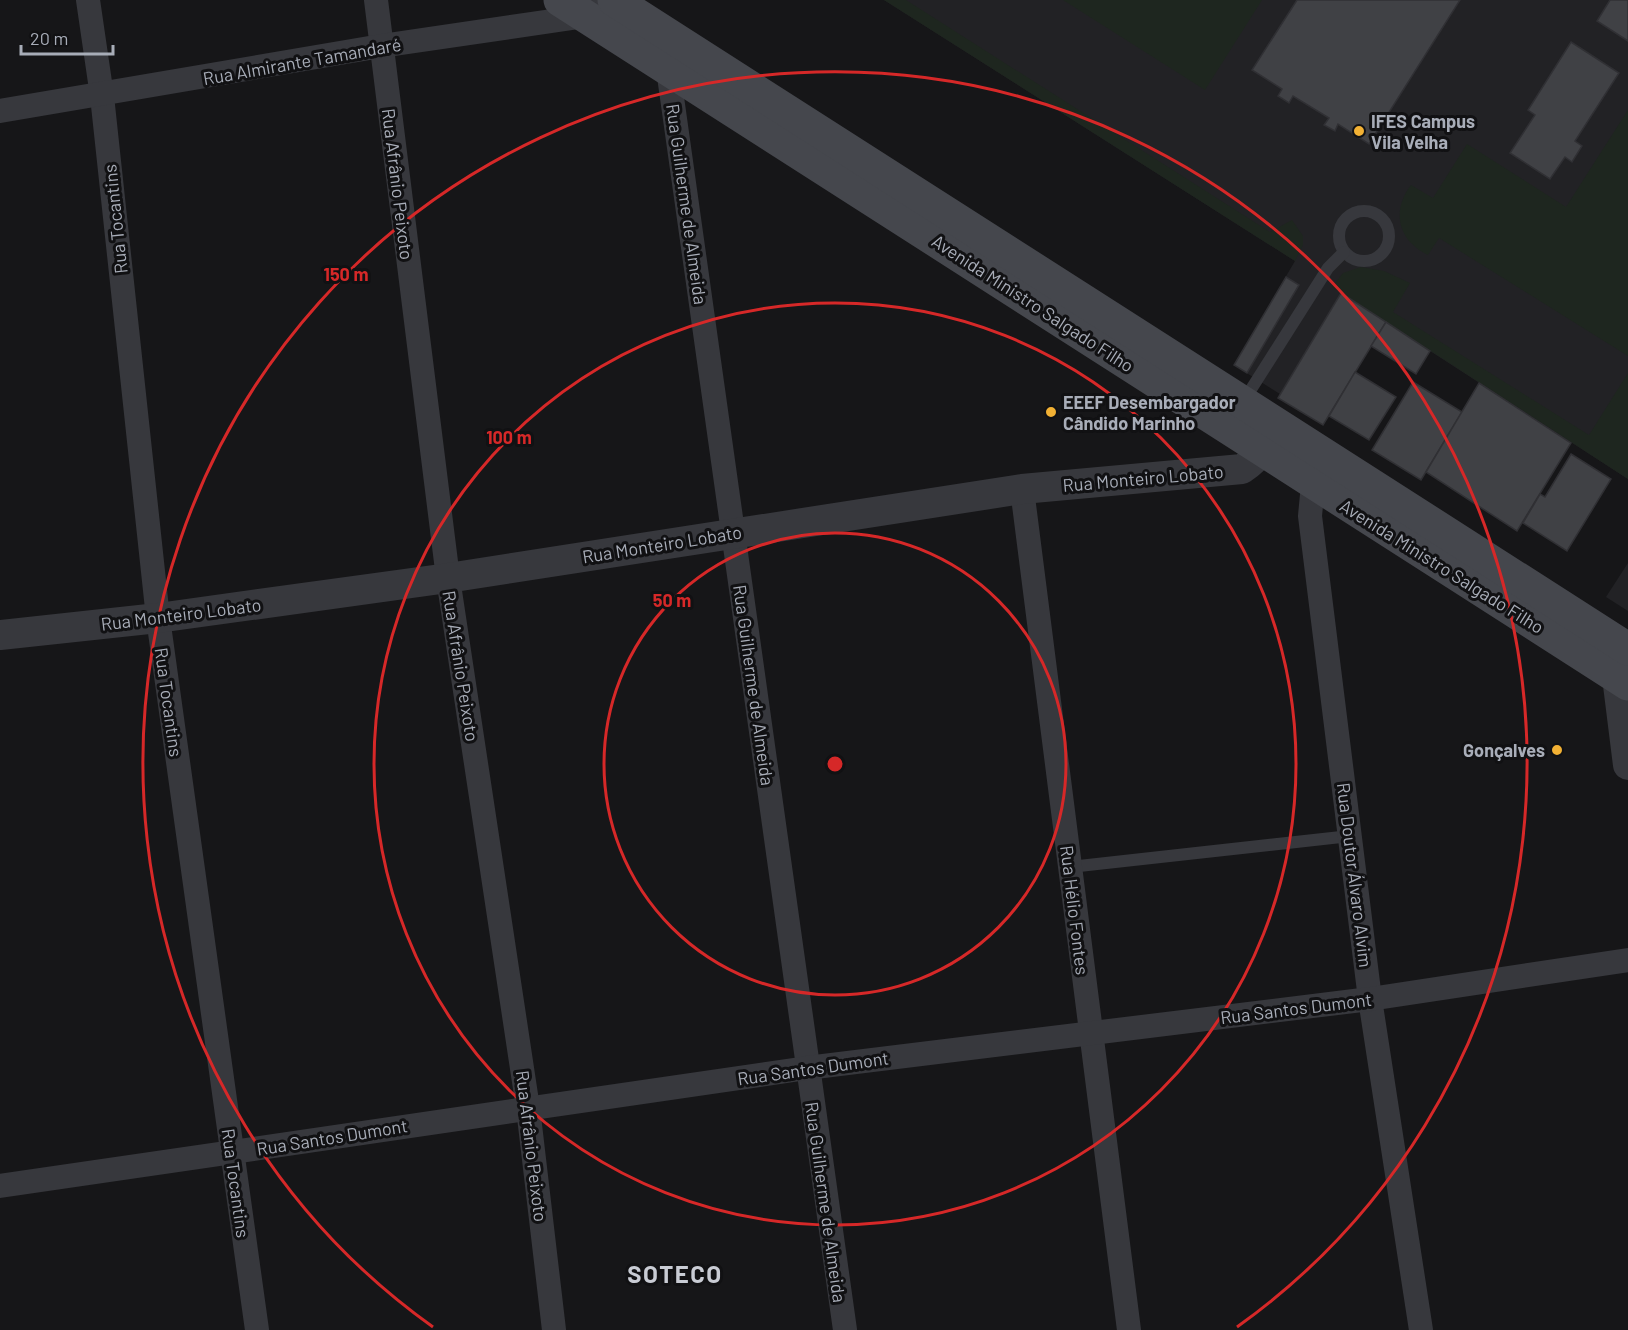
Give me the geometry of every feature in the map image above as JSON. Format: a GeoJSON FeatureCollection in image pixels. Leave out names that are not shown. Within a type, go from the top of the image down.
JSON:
{"type":"FeatureCollection","features":[{"type":"Feature","properties":{"kind":"main road","name":"Avenida Ministro Salgado Filho"},"geometry":{"type":"LineString","coordinates":[[614,0],[676,57],[1262,450],[1319,470]]}},
{"type":"Feature","properties":{"kind":"main road","name":"Avenida Ministro Salgado Filho"},"geometry":{"type":"LineString","coordinates":[[581,5],[676,57],[1242,403],[1319,470],[1621,665]]}},
{"type":"Feature","properties":{"kind":"street","name":"Rua Tocantins"},"geometry":{"type":"LineString","coordinates":[[88,0],[102,96],[158,618],[257,1330]]}},
{"type":"Feature","properties":{"kind":"street","name":"Rua Afrânio Peixoto"},"geometry":{"type":"LineString","coordinates":[[376,0],[448,578],[528,1108],[554,1330]]}},
{"type":"Feature","properties":{"kind":"street","name":"Rua Almirante Tamandaré"},"geometry":{"type":"LineString","coordinates":[[0,111],[102,96],[381,46],[581,5]]}},
{"type":"Feature","properties":{"kind":"street","name":"Rua Guilherme de Almeida"},"geometry":{"type":"LineString","coordinates":[[676,57],[733,532],[845,1330]]}},
{"type":"Feature","properties":{"kind":"street"},"geometry":{"type":"LineString","coordinates":[[1242,403],[1262,429],[1264,440],[1262,450]]}},
{"type":"Feature","properties":{"kind":"street","name":"Rua Monteiro Lobato"},"geometry":{"type":"LineString","coordinates":[[0,636],[158,618],[448,578],[1022,489],[1242,470],[1255,461],[1262,450]]}},
{"type":"Feature","properties":{"kind":"street","name":"Rua Doutor Álvaro Alvim"},"geometry":{"type":"LineString","coordinates":[[1319,470],[1310,516],[1370,999],[1421,1330]]}},
{"type":"Feature","properties":{"kind":"street","name":"Rua Hélio Fontes"},"geometry":{"type":"LineString","coordinates":[[1022,489],[1129,1330]]}},
{"type":"Feature","properties":{"kind":"street"},"geometry":{"type":"LineString","coordinates":[[1621,665],[1628,765]]}},
{"type":"Feature","properties":{"kind":"street","name":"Rua Santos Dumont"},"geometry":{"type":"LineString","coordinates":[[0,1186],[807,1068],[1370,999],[1628,960]]}},
{"type":"Feature","properties":{"kind":"lane"},"geometry":{"type":"LineString","coordinates":[[1368,211],[1383,219],[1387,226],[1388,242],[1379,256],[1362,261],[1353,260],[1344,252],[1338,240],[1338,232],[1346,218],[1352,213],[1368,211]]}},
{"type":"Feature","properties":{"kind":"lane"},"geometry":{"type":"LineString","coordinates":[[1242,403],[1328,268],[1344,252]]}},
{"type":"Feature","properties":{"kind":"lane"},"geometry":{"type":"LineString","coordinates":[[1070,867],[1350,836]]}},
{"type":"Feature","properties":{"kind":"shaded area","name":"IFES Campus Vila Velha"},"geometry":{"type":"Polygon","coordinates":[[[884,0],[1628,0],[1628,479],[1342,294],[1280,394],[1234,365],[1295,261],[884,0]]]}},
{"type":"Feature","properties":{"kind":"shaded area"},"geometry":{"type":"Polygon","coordinates":[[[884,0],[906,0],[1270,232],[1292,220],[1303,236],[1303,245],[1295,261],[884,0]]]}},
{"type":"Feature","properties":{"kind":"shaded area"},"geometry":{"type":"Polygon","coordinates":[[[1063,0],[1262,0],[1205,90],[1063,0]]]}},
{"type":"Feature","properties":{"kind":"shaded area"},"geometry":{"type":"Polygon","coordinates":[[[1628,110],[1628,356],[1439,238],[1428,255],[1410,242],[1404,234],[1400,215],[1401,205],[1411,185],[1433,198],[1467,144],[1566,207],[1628,110]]]}},
{"type":"Feature","properties":{"kind":"shaded area"},"geometry":{"type":"Polygon","coordinates":[[[1361,267],[1384,271],[1410,283],[1393,312],[1589,435],[1628,373],[1628,479],[1332,287],[1343,273],[1361,267]]]}},
{"type":"Feature","properties":{"kind":"shaded area"},"geometry":{"type":"Polygon","coordinates":[[[1628,563],[1628,611],[1606,597],[1628,563]]]}},
{"type":"Feature","properties":{"kind":"building"},"geometry":{"type":"Polygon","coordinates":[[[1297,0],[1460,0],[1369,144],[1338,124],[1335,131],[1324,125],[1329,118],[1293,96],[1289,103],[1278,96],[1282,89],[1252,70],[1297,0]]]}},
{"type":"Feature","properties":{"kind":"building"},"geometry":{"type":"Polygon","coordinates":[[[1610,0],[1628,0],[1628,41],[1597,21],[1610,0]]]}},
{"type":"Feature","properties":{"kind":"building"},"geometry":{"type":"Polygon","coordinates":[[[1571,42],[1619,73],[1575,141],[1582,146],[1572,162],[1565,157],[1550,179],[1510,153],[1535,115],[1528,110],[1571,42]]]}},
{"type":"Feature","properties":{"kind":"building"},"geometry":{"type":"Polygon","coordinates":[[[1286,277],[1299,285],[1247,373],[1234,365],[1286,277]]]}},
{"type":"Feature","properties":{"kind":"building"},"geometry":{"type":"Polygon","coordinates":[[[1341,293],[1386,322],[1323,425],[1278,398],[1341,293]]]}},
{"type":"Feature","properties":{"kind":"building"},"geometry":{"type":"Polygon","coordinates":[[[1386,322],[1430,351],[1416,374],[1371,346],[1386,322]]]}},
{"type":"Feature","properties":{"kind":"building"},"geometry":{"type":"Polygon","coordinates":[[[1355,372],[1396,397],[1369,440],[1329,416],[1355,372]]]}},
{"type":"Feature","properties":{"kind":"building"},"geometry":{"type":"Polygon","coordinates":[[[1413,382],[1462,412],[1421,480],[1372,450],[1413,382]]]}},
{"type":"Feature","properties":{"kind":"building"},"geometry":{"type":"Polygon","coordinates":[[[1479,383],[1571,443],[1517,531],[1426,472],[1479,383]]]}},
{"type":"Feature","properties":{"kind":"building"},"geometry":{"type":"Polygon","coordinates":[[[1571,454],[1611,479],[1567,551],[1523,523],[1540,494],[1545,497],[1571,454]]]}},
{"type":"Feature","properties":{"kind":"place","name":"IFES Campus Vila Velha"},"geometry":{"type":"Point","coordinates":[1359,131]}},
{"type":"Feature","properties":{"kind":"place","name":"EEEF Desembargador Cândido Marinho"},"geometry":{"type":"Point","coordinates":[1051,412]}},
{"type":"Feature","properties":{"kind":"place","name":"Gonçalves"},"geometry":{"type":"Point","coordinates":[1557,750]}},
{"type":"Feature","properties":{"kind":"district","name":"SOTECO"},"geometry":{"type":"Point","coordinates":[675,1273]}}]}
